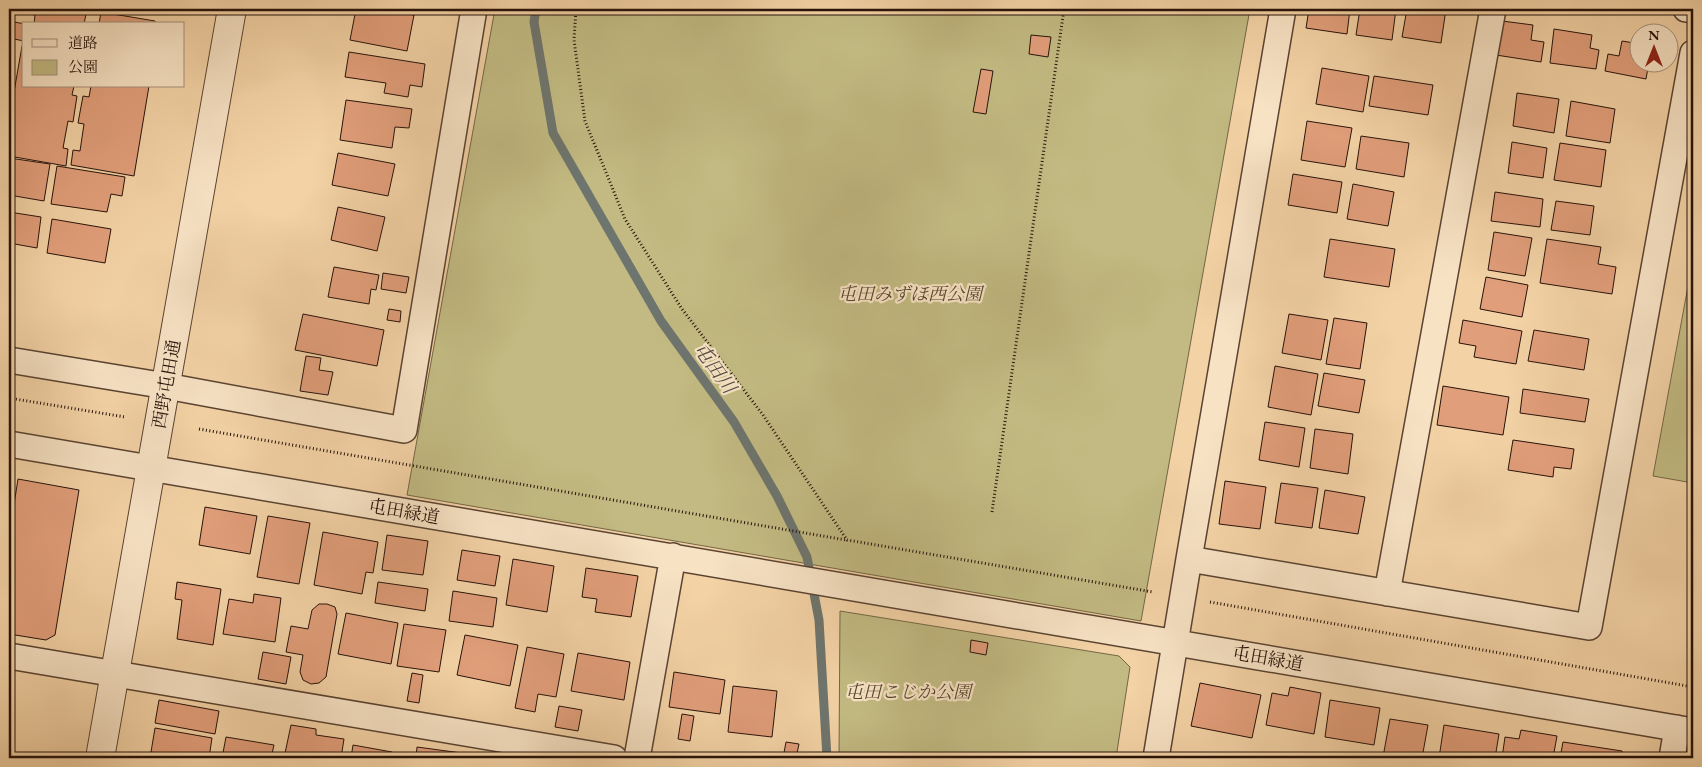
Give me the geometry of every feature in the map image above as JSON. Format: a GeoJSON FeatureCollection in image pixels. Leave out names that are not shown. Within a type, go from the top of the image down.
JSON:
{"type":"FeatureCollection","features":[{"type":"Feature","properties":{"kind":"street","name":"西野屯田通"},"geometry":{"type":"LineString","coordinates":[[100,758],[232,9]]}},
{"type":"Feature","properties":{"kind":"street"},"geometry":{"type":"LineString","coordinates":[[9,360],[166,386],[404,430],[474,9]]}},
{"type":"Feature","properties":{"kind":"street"},"geometry":{"type":"LineString","coordinates":[[1156,758],[1283,9]]}},
{"type":"Feature","properties":{"kind":"street"},"geometry":{"type":"LineString","coordinates":[[1387,592],[1493,9]]}},
{"type":"Feature","properties":{"kind":"street"},"geometry":{"type":"LineString","coordinates":[[1686,9],[1693,10]]}},
{"type":"Feature","properties":{"kind":"street"},"geometry":{"type":"LineString","coordinates":[[1189,559],[1589,627],[1693,53]]}},
{"type":"Feature","properties":{"kind":"street","name":"屯田緑道"},"geometry":{"type":"LineString","coordinates":[[9,444],[1685,729]]}},
{"type":"Feature","properties":{"kind":"street"},"geometry":{"type":"LineString","coordinates":[[637,758],[673,556]]}},
{"type":"Feature","properties":{"kind":"street"},"geometry":{"type":"LineString","coordinates":[[9,656],[614,758]]}},
{"type":"Feature","properties":{"kind":"street"},"geometry":{"type":"LineString","coordinates":[[1672,758],[1685,729]]}},
{"type":"Feature","properties":{"kind":"path"},"geometry":{"type":"LineString","coordinates":[[576,9],[574,40],[585,121],[626,219],[682,309],[763,415],[847,540]]}},
{"type":"Feature","properties":{"kind":"path"},"geometry":{"type":"LineString","coordinates":[[992,512],[1064,9]]}},
{"type":"Feature","properties":{"kind":"path"},"geometry":{"type":"LineString","coordinates":[[9,398],[125,417]]}},
{"type":"Feature","properties":{"kind":"path"},"geometry":{"type":"LineString","coordinates":[[199,429],[1152,592]]}},
{"type":"Feature","properties":{"kind":"path"},"geometry":{"type":"LineString","coordinates":[[1209,602],[1693,687]]}},
{"type":"Feature","properties":{"kind":"green space","name":"屯田みずほ西公園"},"geometry":{"type":"Polygon","coordinates":[[[495,9],[1250,9],[1141,621],[407,495],[495,9]]]}},
{"type":"Feature","properties":{"kind":"green space"},"geometry":{"type":"Polygon","coordinates":[[[1693,259],[1693,483],[1653,476],[1693,259]]]}},
{"type":"Feature","properties":{"kind":"green space","name":"屯田こじか公園"},"geometry":{"type":"Polygon","coordinates":[[[840,611],[1119,656],[1130,667],[1116,758],[839,758],[840,611]]]}},
{"type":"Feature","properties":{"kind":"building"},"geometry":{"type":"Polygon","coordinates":[[[14,9],[87,9],[84,22],[34,22],[35,15],[13,11],[14,9]]]}},
{"type":"Feature","properties":{"kind":"building"},"geometry":{"type":"Polygon","coordinates":[[[158,9],[158,13],[139,10],[158,9]]]}},
{"type":"Feature","properties":{"kind":"building"},"geometry":{"type":"Polygon","coordinates":[[[356,9],[379,9],[414,15],[407,51],[350,40],[356,9]]]}},
{"type":"Feature","properties":{"kind":"building"},"geometry":{"type":"Polygon","coordinates":[[[1309,9],[1350,9],[1347,34],[1306,28],[1309,9]]]}},
{"type":"Feature","properties":{"kind":"building"},"geometry":{"type":"Polygon","coordinates":[[[1360,9],[1396,9],[1392,40],[1356,35],[1360,9]]]}},
{"type":"Feature","properties":{"kind":"building"},"geometry":{"type":"Polygon","coordinates":[[[1407,9],[1446,9],[1441,43],[1402,37],[1407,9]]]}},
{"type":"Feature","properties":{"kind":"building"},"geometry":{"type":"Polygon","coordinates":[[[101,12],[155,21],[155,22],[99,22],[101,12]]]}},
{"type":"Feature","properties":{"kind":"building"},"geometry":{"type":"Polygon","coordinates":[[[9,21],[22,23],[22,41],[9,38],[9,21]]]}},
{"type":"Feature","properties":{"kind":"building"},"geometry":{"type":"Polygon","coordinates":[[[1502,21],[1533,25],[1531,40],[1544,42],[1541,62],[1496,55],[1502,21]]]}},
{"type":"Feature","properties":{"kind":"building"},"geometry":{"type":"Polygon","coordinates":[[[1554,29],[1592,35],[1590,48],[1599,50],[1596,69],[1550,63],[1554,29]]]}},
{"type":"Feature","properties":{"kind":"building"},"geometry":{"type":"Polygon","coordinates":[[[1031,35],[1051,37],[1048,57],[1029,54],[1031,35]]]}},
{"type":"Feature","properties":{"kind":"building"},"geometry":{"type":"Polygon","coordinates":[[[1622,41],[1630,42],[1630,72],[1647,72],[1646,79],[1605,71],[1608,54],[1619,56],[1622,41]]]}},
{"type":"Feature","properties":{"kind":"building"},"geometry":{"type":"Polygon","coordinates":[[[22,46],[22,88],[74,88],[72,95],[77,96],[73,122],[68,121],[63,148],[68,149],[66,166],[9,156],[9,121],[22,46]]]}},
{"type":"Feature","properties":{"kind":"building"},"geometry":{"type":"Polygon","coordinates":[[[349,52],[425,64],[422,87],[410,85],[408,97],[384,93],[386,83],[345,77],[349,52]]]}},
{"type":"Feature","properties":{"kind":"building"},"geometry":{"type":"Polygon","coordinates":[[[1322,68],[1369,76],[1363,112],[1316,104],[1322,68]]]}},
{"type":"Feature","properties":{"kind":"building"},"geometry":{"type":"Polygon","coordinates":[[[981,69],[993,71],[986,114],[973,112],[981,69]]]}},
{"type":"Feature","properties":{"kind":"building"},"geometry":{"type":"Polygon","coordinates":[[[1374,76],[1433,85],[1428,115],[1369,106],[1374,76]]]}},
{"type":"Feature","properties":{"kind":"building"},"geometry":{"type":"Polygon","coordinates":[[[91,88],[149,88],[134,176],[71,165],[73,150],[80,151],[84,124],[78,123],[83,96],[89,97],[91,88]]]}},
{"type":"Feature","properties":{"kind":"building"},"geometry":{"type":"Polygon","coordinates":[[[1517,93],[1559,99],[1554,133],[1513,126],[1517,93]]]}},
{"type":"Feature","properties":{"kind":"building"},"geometry":{"type":"Polygon","coordinates":[[[346,100],[412,109],[409,128],[395,127],[392,148],[340,140],[346,100]]]}},
{"type":"Feature","properties":{"kind":"building"},"geometry":{"type":"Polygon","coordinates":[[[1571,101],[1615,109],[1610,143],[1566,136],[1571,101]]]}},
{"type":"Feature","properties":{"kind":"building"},"geometry":{"type":"Polygon","coordinates":[[[1307,121],[1352,128],[1345,167],[1301,160],[1307,121]]]}},
{"type":"Feature","properties":{"kind":"building"},"geometry":{"type":"Polygon","coordinates":[[[1361,136],[1409,143],[1404,177],[1356,169],[1361,136]]]}},
{"type":"Feature","properties":{"kind":"building"},"geometry":{"type":"Polygon","coordinates":[[[1512,142],[1547,148],[1543,178],[1508,173],[1512,142]]]}},
{"type":"Feature","properties":{"kind":"building"},"geometry":{"type":"Polygon","coordinates":[[[1560,143],[1606,150],[1601,187],[1554,180],[1560,143]]]}},
{"type":"Feature","properties":{"kind":"building"},"geometry":{"type":"Polygon","coordinates":[[[338,153],[395,164],[388,196],[332,185],[338,153]]]}},
{"type":"Feature","properties":{"kind":"building"},"geometry":{"type":"Polygon","coordinates":[[[9,158],[50,164],[44,201],[9,195],[9,158]]]}},
{"type":"Feature","properties":{"kind":"building"},"geometry":{"type":"Polygon","coordinates":[[[57,166],[125,177],[122,196],[111,194],[107,212],[51,204],[57,166]]]}},
{"type":"Feature","properties":{"kind":"building"},"geometry":{"type":"Polygon","coordinates":[[[1293,174],[1342,182],[1337,213],[1288,205],[1293,174]]]}},
{"type":"Feature","properties":{"kind":"building"},"geometry":{"type":"Polygon","coordinates":[[[1353,184],[1394,192],[1388,226],[1347,219],[1353,184]]]}},
{"type":"Feature","properties":{"kind":"building"},"geometry":{"type":"Polygon","coordinates":[[[1495,192],[1543,199],[1540,227],[1491,221],[1495,192]]]}},
{"type":"Feature","properties":{"kind":"building"},"geometry":{"type":"Polygon","coordinates":[[[1556,201],[1594,206],[1590,235],[1551,230],[1556,201]]]}},
{"type":"Feature","properties":{"kind":"building"},"geometry":{"type":"Polygon","coordinates":[[[338,207],[385,217],[377,251],[331,240],[338,207]]]}},
{"type":"Feature","properties":{"kind":"building"},"geometry":{"type":"Polygon","coordinates":[[[9,212],[41,217],[37,248],[9,243],[9,212]]]}},
{"type":"Feature","properties":{"kind":"building"},"geometry":{"type":"Polygon","coordinates":[[[52,219],[111,229],[105,263],[47,253],[52,219]]]}},
{"type":"Feature","properties":{"kind":"building"},"geometry":{"type":"Polygon","coordinates":[[[1494,232],[1532,238],[1525,276],[1488,270],[1494,232]]]}},
{"type":"Feature","properties":{"kind":"building"},"geometry":{"type":"Polygon","coordinates":[[[1330,239],[1395,249],[1389,287],[1324,277],[1330,239]]]}},
{"type":"Feature","properties":{"kind":"building"},"geometry":{"type":"Polygon","coordinates":[[[1547,239],[1601,247],[1598,264],[1616,267],[1612,294],[1540,283],[1547,239]]]}},
{"type":"Feature","properties":{"kind":"building"},"geometry":{"type":"Polygon","coordinates":[[[334,267],[379,275],[376,290],[371,289],[369,304],[328,297],[334,267]]]}},
{"type":"Feature","properties":{"kind":"building"},"geometry":{"type":"Polygon","coordinates":[[[383,273],[409,277],[406,293],[381,289],[383,273]]]}},
{"type":"Feature","properties":{"kind":"building"},"geometry":{"type":"Polygon","coordinates":[[[1486,277],[1528,285],[1522,317],[1480,309],[1486,277]]]}},
{"type":"Feature","properties":{"kind":"building"},"geometry":{"type":"Polygon","coordinates":[[[389,309],[401,311],[400,322],[387,320],[389,309]]]}},
{"type":"Feature","properties":{"kind":"building"},"geometry":{"type":"Polygon","coordinates":[[[303,314],[384,330],[377,366],[295,350],[303,314]]]}},
{"type":"Feature","properties":{"kind":"building"},"geometry":{"type":"Polygon","coordinates":[[[1289,314],[1328,320],[1321,360],[1282,353],[1289,314]]]}},
{"type":"Feature","properties":{"kind":"building"},"geometry":{"type":"Polygon","coordinates":[[[1334,318],[1367,323],[1360,369],[1326,364],[1334,318]]]}},
{"type":"Feature","properties":{"kind":"building"},"geometry":{"type":"Polygon","coordinates":[[[1463,320],[1522,331],[1516,364],[1474,357],[1476,346],[1459,343],[1463,320]]]}},
{"type":"Feature","properties":{"kind":"building"},"geometry":{"type":"Polygon","coordinates":[[[1534,330],[1589,339],[1584,370],[1528,361],[1534,330]]]}},
{"type":"Feature","properties":{"kind":"building"},"geometry":{"type":"Polygon","coordinates":[[[306,356],[321,358],[319,370],[333,372],[328,395],[300,391],[306,356]]]}},
{"type":"Feature","properties":{"kind":"building"},"geometry":{"type":"Polygon","coordinates":[[[1275,366],[1318,374],[1311,415],[1268,407],[1275,366]]]}},
{"type":"Feature","properties":{"kind":"building"},"geometry":{"type":"Polygon","coordinates":[[[1324,373],[1365,380],[1359,413],[1318,406],[1324,373]]]}},
{"type":"Feature","properties":{"kind":"building"},"geometry":{"type":"Polygon","coordinates":[[[1443,386],[1509,397],[1503,435],[1437,425],[1443,386]]]}},
{"type":"Feature","properties":{"kind":"building"},"geometry":{"type":"Polygon","coordinates":[[[1523,389],[1589,399],[1585,422],[1520,413],[1523,389]]]}},
{"type":"Feature","properties":{"kind":"building"},"geometry":{"type":"Polygon","coordinates":[[[1265,422],[1305,428],[1299,467],[1259,460],[1265,422]]]}},
{"type":"Feature","properties":{"kind":"building"},"geometry":{"type":"Polygon","coordinates":[[[1315,429],[1353,434],[1348,474],[1310,468],[1315,429]]]}},
{"type":"Feature","properties":{"kind":"building"},"geometry":{"type":"Polygon","coordinates":[[[1513,440],[1574,449],[1571,469],[1554,467],[1553,477],[1508,470],[1513,440]]]}},
{"type":"Feature","properties":{"kind":"building"},"geometry":{"type":"Polygon","coordinates":[[[18,479],[79,490],[55,635],[46,640],[9,634],[9,536],[18,479]]]}},
{"type":"Feature","properties":{"kind":"building"},"geometry":{"type":"Polygon","coordinates":[[[1225,481],[1266,487],[1260,529],[1219,524],[1225,481]]]}},
{"type":"Feature","properties":{"kind":"building"},"geometry":{"type":"Polygon","coordinates":[[[1281,483],[1318,488],[1312,528],[1275,523],[1281,483]]]}},
{"type":"Feature","properties":{"kind":"building"},"geometry":{"type":"Polygon","coordinates":[[[1325,490],[1365,497],[1358,534],[1319,528],[1325,490]]]}},
{"type":"Feature","properties":{"kind":"building"},"geometry":{"type":"Polygon","coordinates":[[[205,507],[257,516],[250,554],[199,545],[205,507]]]}},
{"type":"Feature","properties":{"kind":"building"},"geometry":{"type":"Polygon","coordinates":[[[268,516],[310,523],[299,584],[257,577],[268,516]]]}},
{"type":"Feature","properties":{"kind":"building"},"geometry":{"type":"Polygon","coordinates":[[[323,532],[378,542],[373,573],[366,572],[362,594],[314,585],[323,532]]]}},
{"type":"Feature","properties":{"kind":"building"},"geometry":{"type":"Polygon","coordinates":[[[387,535],[428,541],[423,575],[382,570],[387,535]]]}},
{"type":"Feature","properties":{"kind":"building"},"geometry":{"type":"Polygon","coordinates":[[[462,550],[500,556],[495,586],[457,580],[462,550]]]}},
{"type":"Feature","properties":{"kind":"building"},"geometry":{"type":"Polygon","coordinates":[[[513,559],[554,566],[547,612],[506,605],[513,559]]]}},
{"type":"Feature","properties":{"kind":"building"},"geometry":{"type":"Polygon","coordinates":[[[586,568],[638,576],[631,617],[595,612],[597,599],[582,597],[586,568]]]}},
{"type":"Feature","properties":{"kind":"building"},"geometry":{"type":"Polygon","coordinates":[[[177,582],[221,589],[213,645],[177,639],[182,600],[175,599],[177,582]]]}},
{"type":"Feature","properties":{"kind":"building"},"geometry":{"type":"Polygon","coordinates":[[[378,582],[428,589],[425,611],[375,603],[378,582]]]}},
{"type":"Feature","properties":{"kind":"building"},"geometry":{"type":"Polygon","coordinates":[[[453,591],[497,598],[493,627],[449,621],[453,591]]]}},
{"type":"Feature","properties":{"kind":"building"},"geometry":{"type":"Polygon","coordinates":[[[254,594],[281,598],[275,642],[223,634],[229,599],[253,603],[254,594]]]}},
{"type":"Feature","properties":{"kind":"building"},"geometry":{"type":"Polygon","coordinates":[[[319,604],[335,607],[337,614],[326,677],[319,683],[311,684],[303,680],[300,672],[303,655],[286,652],[291,626],[308,629],[312,610],[319,604]]]}},
{"type":"Feature","properties":{"kind":"building"},"geometry":{"type":"Polygon","coordinates":[[[346,613],[398,623],[391,664],[338,654],[346,613]]]}},
{"type":"Feature","properties":{"kind":"building"},"geometry":{"type":"Polygon","coordinates":[[[404,624],[446,630],[439,672],[397,666],[404,624]]]}},
{"type":"Feature","properties":{"kind":"building"},"geometry":{"type":"Polygon","coordinates":[[[465,635],[518,645],[510,686],[457,675],[465,635]]]}},
{"type":"Feature","properties":{"kind":"building"},"geometry":{"type":"Polygon","coordinates":[[[971,640],[988,643],[986,655],[970,652],[971,640]]]}},
{"type":"Feature","properties":{"kind":"building"},"geometry":{"type":"Polygon","coordinates":[[[527,647],[564,654],[556,697],[538,694],[535,712],[515,708],[527,647]]]}},
{"type":"Feature","properties":{"kind":"building"},"geometry":{"type":"Polygon","coordinates":[[[263,652],[291,657],[286,684],[258,679],[263,652]]]}},
{"type":"Feature","properties":{"kind":"building"},"geometry":{"type":"Polygon","coordinates":[[[578,653],[630,662],[624,700],[571,691],[578,653]]]}},
{"type":"Feature","properties":{"kind":"building"},"geometry":{"type":"Polygon","coordinates":[[[674,672],[725,680],[720,714],[669,707],[674,672]]]}},
{"type":"Feature","properties":{"kind":"building"},"geometry":{"type":"Polygon","coordinates":[[[412,673],[423,675],[419,703],[407,701],[412,673]]]}},
{"type":"Feature","properties":{"kind":"building"},"geometry":{"type":"Polygon","coordinates":[[[1200,683],[1261,695],[1252,738],[1191,726],[1200,683]]]}},
{"type":"Feature","properties":{"kind":"building"},"geometry":{"type":"Polygon","coordinates":[[[733,686],[777,691],[772,737],[728,732],[733,686]]]}},
{"type":"Feature","properties":{"kind":"building"},"geometry":{"type":"Polygon","coordinates":[[[1290,687],[1321,693],[1314,734],[1266,725],[1272,693],[1288,696],[1290,687]]]}},
{"type":"Feature","properties":{"kind":"building"},"geometry":{"type":"Polygon","coordinates":[[[159,700],[219,711],[215,734],[155,723],[159,700]]]}},
{"type":"Feature","properties":{"kind":"building"},"geometry":{"type":"Polygon","coordinates":[[[1330,700],[1380,708],[1374,745],[1325,737],[1330,700]]]}},
{"type":"Feature","properties":{"kind":"building"},"geometry":{"type":"Polygon","coordinates":[[[559,706],[582,710],[578,731],[555,727],[559,706]]]}},
{"type":"Feature","properties":{"kind":"building"},"geometry":{"type":"Polygon","coordinates":[[[682,714],[694,716],[690,741],[678,739],[682,714]]]}},
{"type":"Feature","properties":{"kind":"building"},"geometry":{"type":"Polygon","coordinates":[[[1390,719],[1428,725],[1422,758],[1383,757],[1390,719]]]}},
{"type":"Feature","properties":{"kind":"building"},"geometry":{"type":"Polygon","coordinates":[[[291,725],[316,729],[316,735],[344,739],[341,758],[284,758],[291,725]]]}},
{"type":"Feature","properties":{"kind":"building"},"geometry":{"type":"Polygon","coordinates":[[[1444,725],[1499,734],[1495,758],[1439,758],[1444,725]]]}},
{"type":"Feature","properties":{"kind":"building"},"geometry":{"type":"Polygon","coordinates":[[[155,728],[212,738],[209,758],[184,758],[151,752],[155,728]]]}},
{"type":"Feature","properties":{"kind":"building"},"geometry":{"type":"Polygon","coordinates":[[[1521,730],[1557,736],[1553,758],[1502,758],[1505,737],[1519,739],[1521,730]]]}},
{"type":"Feature","properties":{"kind":"building"},"geometry":{"type":"Polygon","coordinates":[[[226,737],[274,745],[271,758],[222,758],[226,737]]]}},
{"type":"Feature","properties":{"kind":"building"},"geometry":{"type":"Polygon","coordinates":[[[786,742],[799,744],[796,758],[783,758],[786,742]]]}},
{"type":"Feature","properties":{"kind":"building"},"geometry":{"type":"Polygon","coordinates":[[[1563,742],[1622,751],[1621,758],[1560,758],[1563,742]]]}},
{"type":"Feature","properties":{"kind":"building"},"geometry":{"type":"Polygon","coordinates":[[[353,745],[392,752],[390,758],[351,758],[353,745]]]}},
{"type":"Feature","properties":{"kind":"building"},"geometry":{"type":"Polygon","coordinates":[[[417,747],[469,754],[468,758],[416,758],[417,747]]]}},
{"type":"Feature","properties":{"kind":"building"},"geometry":{"type":"Polygon","coordinates":[[[1183,755],[1205,758],[1183,758],[1183,755]]]}},
{"type":"Feature","properties":{"kind":"waterway","name":"屯田川"},"geometry":{"type":"LineString","coordinates":[[536,9],[534,22],[553,133],[661,321],[734,422],[777,496],[807,557],[819,620],[827,758]]}}]}
